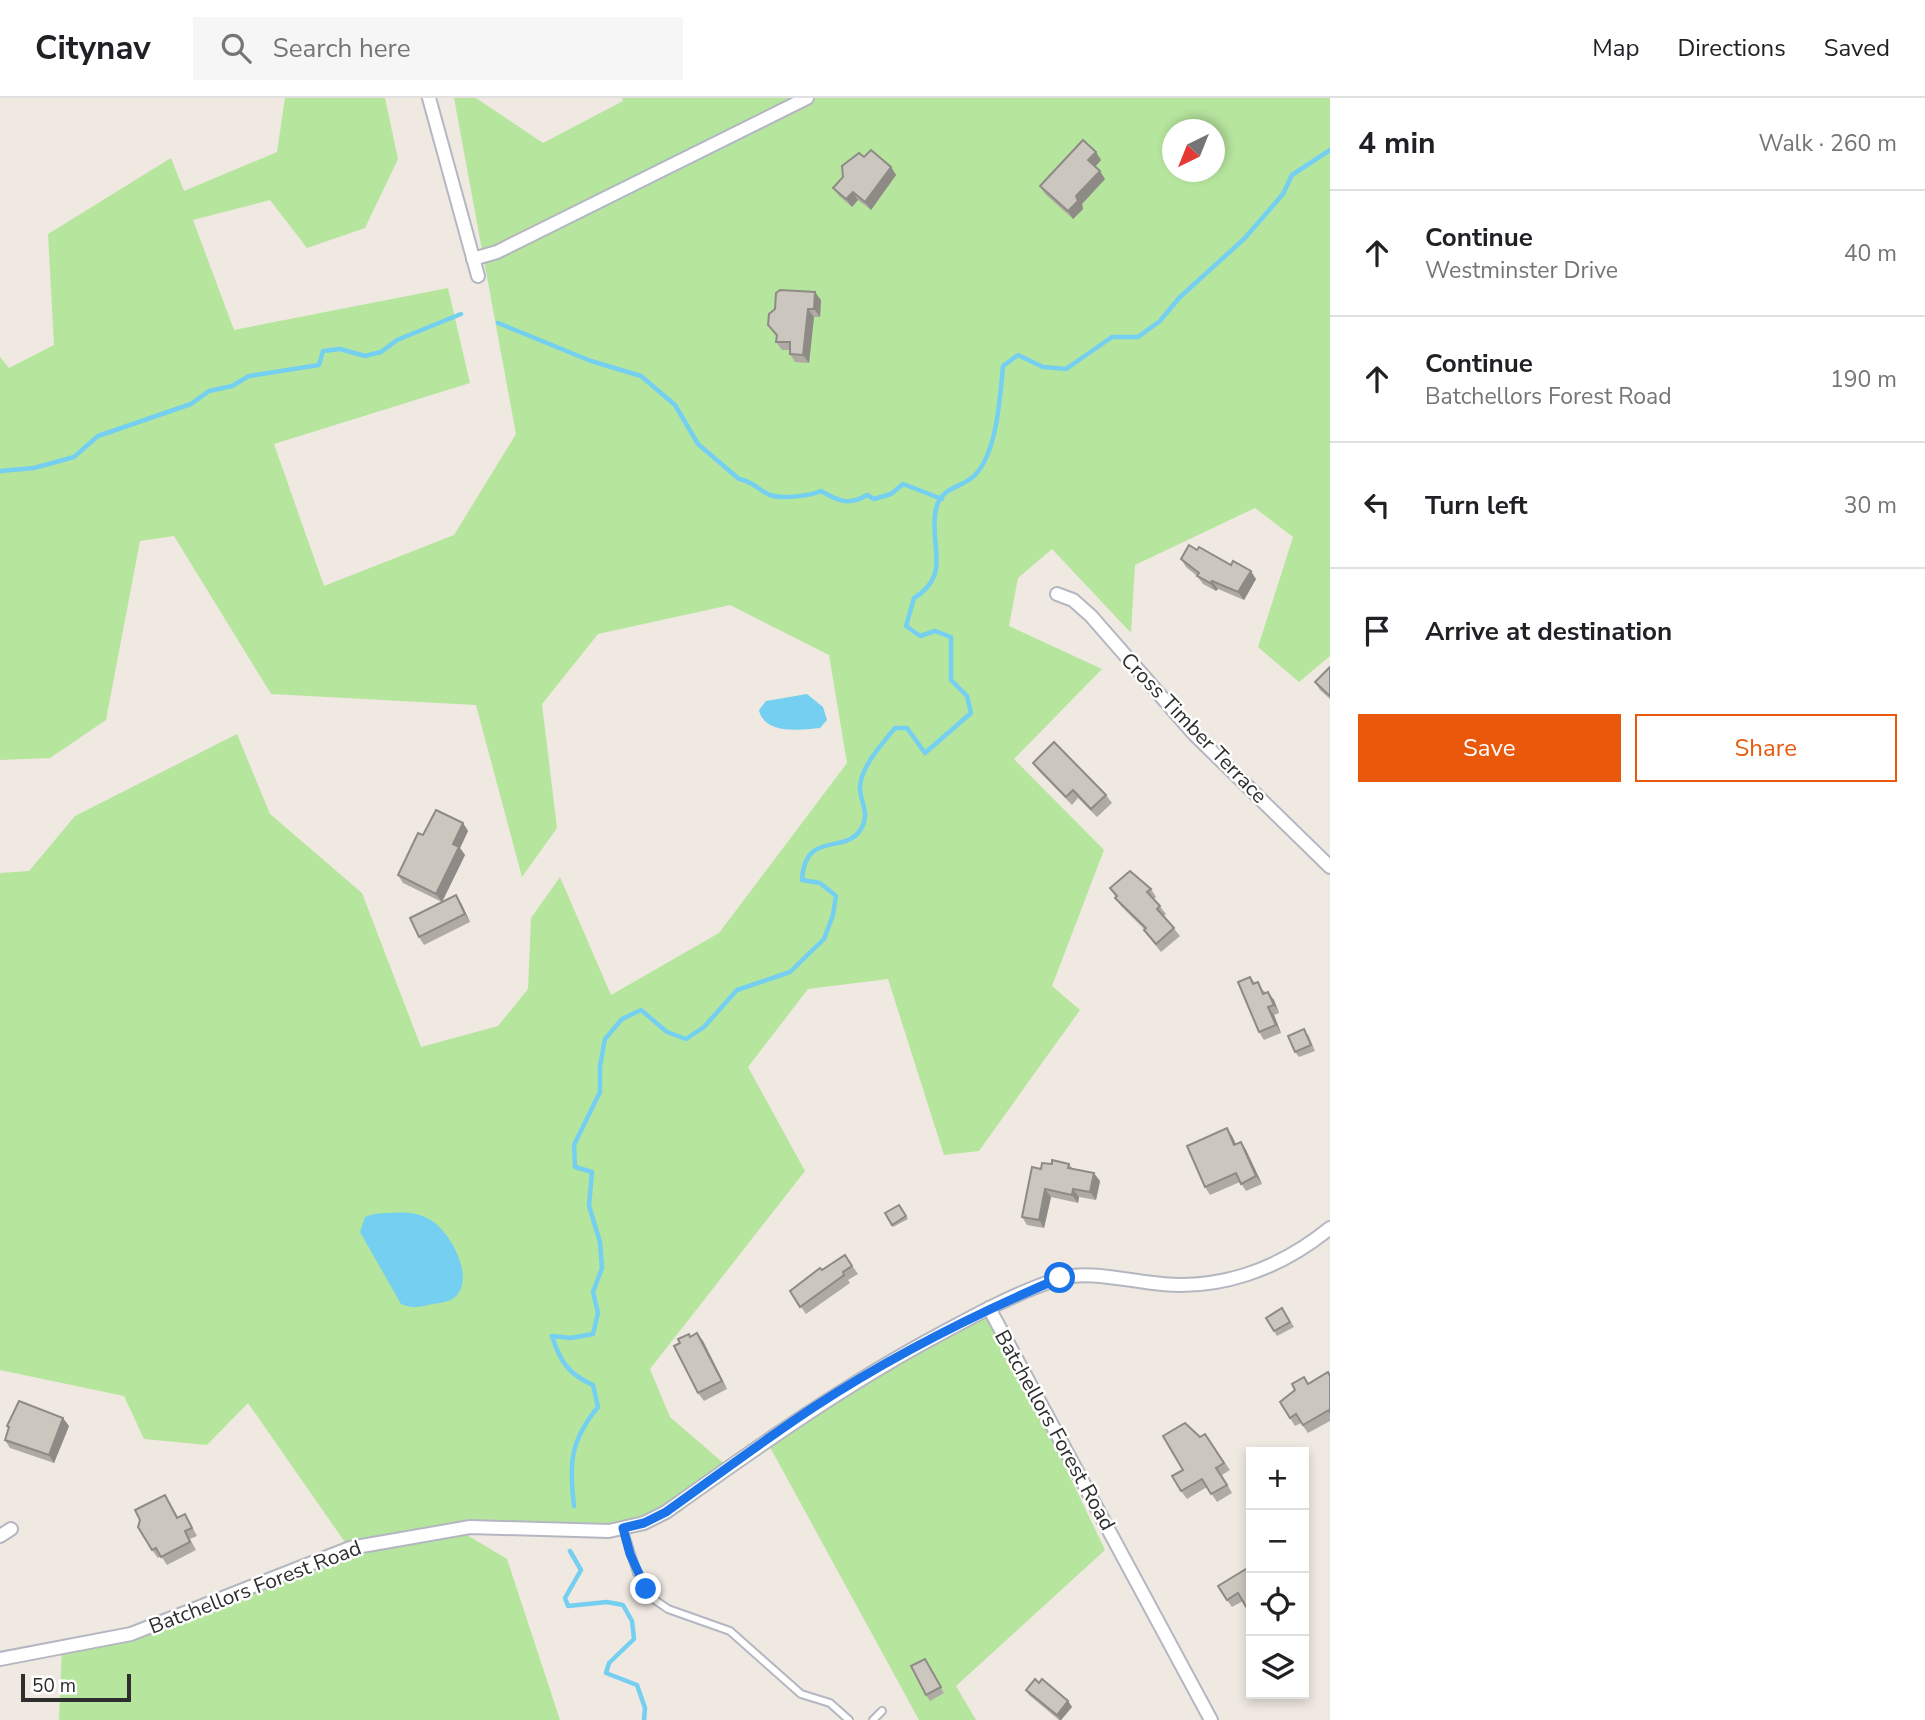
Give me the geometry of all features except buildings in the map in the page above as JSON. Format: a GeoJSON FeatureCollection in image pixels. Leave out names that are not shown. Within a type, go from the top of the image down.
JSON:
{"type":"FeatureCollection","features":[{"type":"Feature","properties":{"kind":"street"},"geometry":{"type":"LineString","coordinates":[[429,98],[478,276]]}},
{"type":"Feature","properties":{"kind":"street"},"geometry":{"type":"LineString","coordinates":[[473,259],[497,253],[807,98]]}},
{"type":"Feature","properties":{"kind":"street","name":"Cross Timber Terrace"},"geometry":{"type":"LineString","coordinates":[[1056,594],[1073,600],[1091,615],[1194,734],[1330,867]]}},
{"type":"Feature","properties":{"kind":"street"},"geometry":{"type":"LineString","coordinates":[[989,1308],[1060,1278],[1102,1277],[1159,1284],[1225,1281],[1269,1268],[1304,1250],[1330,1228]]}},
{"type":"Feature","properties":{"kind":"street","name":"Batchellors Forest Road"},"geometry":{"type":"LineString","coordinates":[[0,1659],[131,1634],[362,1545],[470,1527],[560,1531],[623,1528],[644,1523],[666,1512],[815,1406],[889,1361],[989,1308],[1212,1720]]}},
{"type":"Feature","properties":{"kind":"lane"},"geometry":{"type":"LineString","coordinates":[[623,1528],[637,1573],[655,1600],[668,1609],[730,1631],[794,1688],[807,1697],[830,1703],[849,1720]]}},
{"type":"Feature","properties":{"kind":"lane"},"geometry":{"type":"LineString","coordinates":[[873,1720],[882,1711]]}},
{"type":"Feature","properties":{"kind":"green space"},"geometry":{"type":"Polygon","coordinates":[[[285,98],[385,98],[398,159],[365,228],[307,248],[270,200],[193,220],[234,330],[448,288],[470,383],[274,444],[324,586],[454,535],[516,434],[454,98],[476,98],[543,143],[623,101],[622,98],[1330,98],[1330,656],[1299,682],[1258,647],[1293,537],[1255,508],[1135,565],[1131,633],[1052,549],[1018,578],[1009,626],[1102,669],[1014,759],[1104,850],[1052,986],[1080,1010],[979,1151],[944,1155],[888,979],[808,989],[748,1067],[805,1171],[650,1369],[670,1417],[728,1467],[666,1512],[609,1531],[457,1529],[507,1559],[560,1720],[59,1720],[62,1647],[131,1634],[349,1548],[248,1403],[207,1445],[144,1439],[124,1396],[0,1370],[0,873],[29,871],[75,816],[237,734],[270,814],[362,893],[421,1047],[498,1026],[528,989],[531,918],[560,877],[611,995],[719,933],[847,763],[829,655],[730,605],[598,634],[542,704],[557,828],[522,877],[476,705],[271,694],[174,536],[140,541],[106,720],[50,758],[0,760],[0,357],[9,368],[54,345],[48,234],[171,158],[184,191],[277,152],[285,98]]]}},
{"type":"Feature","properties":{"kind":"green space"},"geometry":{"type":"Polygon","coordinates":[[[989,1308],[1105,1550],[956,1686],[976,1720],[919,1720],[765,1438],[887,1357],[989,1308]]]}},
{"type":"Feature","properties":{"kind":"water"},"geometry":{"type":"Polygon","coordinates":[[[807,694],[823,707],[827,720],[820,728],[784,729],[768,724],[762,718],[759,710],[766,701],[807,694]]]}},
{"type":"Feature","properties":{"kind":"water"},"geometry":{"type":"Polygon","coordinates":[[[374,1214],[414,1214],[435,1223],[457,1252],[461,1264],[462,1286],[457,1295],[446,1302],[420,1307],[401,1304],[360,1232],[365,1217],[374,1214]]]}},
{"type":"Feature","properties":{"kind":"waterway"},"geometry":{"type":"LineString","coordinates":[[574,1506],[574,1453],[582,1431],[598,1407],[593,1385],[566,1366],[552,1336],[571,1338],[593,1334],[598,1313],[593,1292],[602,1268],[600,1242],[589,1206],[592,1172],[575,1167],[574,1145],[600,1092],[600,1066],[605,1039],[622,1019],[641,1010],[667,1032],[686,1039],[704,1027],[737,990],[790,972],[824,939],[833,915],[836,896],[820,883],[802,880],[805,864],[819,848],[848,840],[856,835],[863,825],[865,816],[860,793],[861,780],[873,756],[895,728],[907,728],[925,753],[971,713],[967,696],[951,680],[951,637],[935,631],[920,636],[906,626],[914,598],[926,589],[936,569],[934,522],[939,501],[947,492],[975,475],[988,453],[996,424],[1003,366],[1018,355],[1043,367],[1066,369],[1112,337],[1138,337],[1160,321],[1179,298],[1245,238],[1283,194],[1292,175],[1330,150]]}},
{"type":"Feature","properties":{"kind":"waterway"},"geometry":{"type":"LineString","coordinates":[[0,471],[34,468],[74,457],[98,436],[191,404],[209,391],[232,386],[249,376],[319,365],[323,351],[340,349],[365,356],[381,352],[397,340],[461,314]]}},
{"type":"Feature","properties":{"kind":"waterway"},"geometry":{"type":"LineString","coordinates":[[498,323],[591,361],[641,376],[675,405],[698,444],[739,479],[770,495],[796,496],[821,491],[838,500],[855,500],[867,495],[874,499],[891,494],[903,484],[942,499]]}},
{"type":"Feature","properties":{"kind":"waterway"},"geometry":{"type":"LineString","coordinates":[[570,1551],[581,1570],[565,1598],[568,1606],[607,1602],[623,1605],[632,1621],[634,1639],[609,1663],[606,1673],[637,1685],[645,1708],[644,1720]]}},
{"type":"Feature","properties":{"kind":"route"},"geometry":{"type":"LineString","coordinates":[[646,1589],[637,1573],[623,1528],[644,1523],[666,1512],[815,1406],[889,1361],[989,1308],[1060,1278]]}}]}
